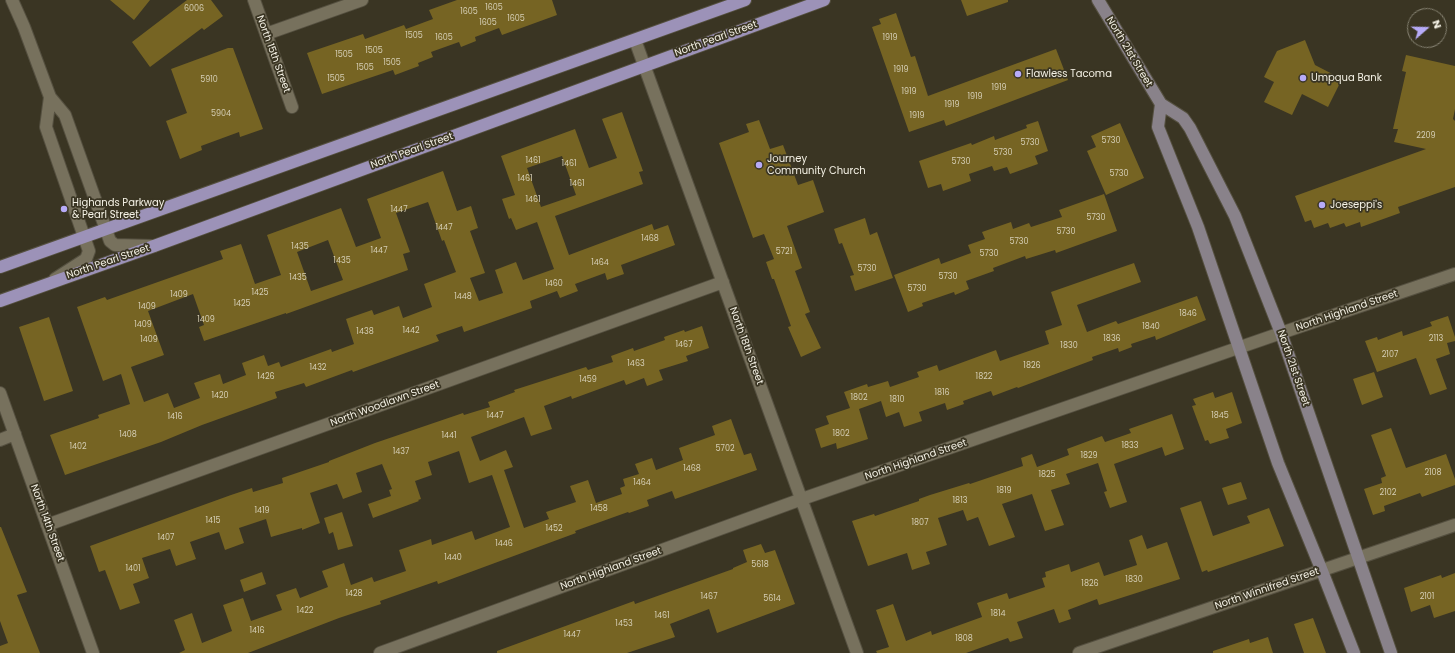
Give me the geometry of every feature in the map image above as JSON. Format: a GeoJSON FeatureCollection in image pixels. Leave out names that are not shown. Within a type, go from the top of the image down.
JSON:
{"type":"FeatureCollection","features":[{"type":"Feature","properties":{"kind":"main road"},"geometry":{"type":"LineString","coordinates":[[0,267],[744,0]]}},
{"type":"Feature","properties":{"kind":"main road","name":"North Pearl Street"},"geometry":{"type":"LineString","coordinates":[[0,301],[824,0]]}},
{"type":"Feature","properties":{"kind":"main road","name":"North 21st Street"},"geometry":{"type":"LineString","coordinates":[[1098,0],[1161,104],[1183,118],[1190,128],[1235,216],[1281,333],[1391,653]]}},
{"type":"Feature","properties":{"kind":"main road"},"geometry":{"type":"LineString","coordinates":[[1161,104],[1158,127],[1198,227],[1278,463],[1354,653]]}},
{"type":"Feature","properties":{"kind":"street"},"geometry":{"type":"LineString","coordinates":[[12,0],[24,27],[50,97],[65,115],[110,241],[115,244],[154,246]]}},
{"type":"Feature","properties":{"kind":"street","name":"North 15th Street"},"geometry":{"type":"LineString","coordinates":[[254,0],[292,107]]}},
{"type":"Feature","properties":{"kind":"street"},"geometry":{"type":"LineString","coordinates":[[266,34],[362,0]]}},
{"type":"Feature","properties":{"kind":"street","name":"North 18th Street"},"geometry":{"type":"LineString","coordinates":[[635,40],[857,653]]}},
{"type":"Feature","properties":{"kind":"street"},"geometry":{"type":"LineString","coordinates":[[49,282],[86,259],[89,252],[46,127],[50,97]]}},
{"type":"Feature","properties":{"kind":"street","name":"North Highland Street"},"geometry":{"type":"LineString","coordinates":[[380,653],[802,499],[1239,347],[1455,274]]}},
{"type":"Feature","properties":{"kind":"street","name":"North Woodlawn Street"},"geometry":{"type":"LineString","coordinates":[[48,525],[723,282]]}},
{"type":"Feature","properties":{"kind":"street","name":"North 14th Street"},"geometry":{"type":"LineString","coordinates":[[0,393],[93,653]]}},
{"type":"Feature","properties":{"kind":"street"},"geometry":{"type":"LineString","coordinates":[[0,440],[15,434]]}},
{"type":"Feature","properties":{"kind":"street","name":"North Winnifred Street"},"geometry":{"type":"LineString","coordinates":[[1079,653],[1455,525]]}},
{"type":"Feature","properties":{"kind":"building"},"geometry":{"type":"Polygon","coordinates":[[[110,0],[150,0],[134,20],[110,0]]]}},
{"type":"Feature","properties":{"kind":"building"},"geometry":{"type":"Polygon","coordinates":[[[187,0],[211,0],[223,16],[204,30],[202,28],[150,67],[132,42],[187,0]]]}},
{"type":"Feature","properties":{"kind":"building"},"geometry":{"type":"Polygon","coordinates":[[[457,0],[552,0],[557,15],[502,35],[499,28],[475,37],[476,41],[461,47],[459,42],[431,52],[433,57],[418,63],[419,66],[395,75],[393,70],[322,94],[307,53],[363,34],[365,39],[404,25],[406,29],[433,19],[429,10],[457,0]]]}},
{"type":"Feature","properties":{"kind":"building"},"geometry":{"type":"Polygon","coordinates":[[[961,0],[1008,0],[1008,2],[967,16],[961,0]]]}},
{"type":"Feature","properties":{"kind":"building"},"geometry":{"type":"Polygon","coordinates":[[[896,13],[911,57],[915,56],[928,96],[1056,49],[1068,80],[946,126],[944,120],[909,132],[872,27],[881,24],[879,19],[896,13]]]}},
{"type":"Feature","properties":{"kind":"building","name":"Umpqua Bank"},"geometry":{"type":"Polygon","coordinates":[[[1305,40],[1315,65],[1342,79],[1328,107],[1302,94],[1292,115],[1264,102],[1274,82],[1264,77],[1277,51],[1305,40]]]}},
{"type":"Feature","properties":{"kind":"building"},"geometry":{"type":"Polygon","coordinates":[[[228,48],[233,48],[263,129],[240,137],[239,132],[201,146],[202,150],[180,159],[166,121],[187,113],[171,69],[228,48]]]}},
{"type":"Feature","properties":{"kind":"building"},"geometry":{"type":"Polygon","coordinates":[[[1406,55],[1455,66],[1455,109],[1453,119],[1455,121],[1455,187],[1398,207],[1400,213],[1361,227],[1360,222],[1346,227],[1344,223],[1330,228],[1328,223],[1314,228],[1311,220],[1305,222],[1295,196],[1426,149],[1394,142],[1398,129],[1393,129],[1406,72],[1402,71],[1406,55]]]}},
{"type":"Feature","properties":{"kind":"building"},"geometry":{"type":"Polygon","coordinates":[[[622,112],[643,171],[639,172],[643,184],[555,216],[569,255],[652,224],[654,230],[668,225],[675,245],[621,265],[624,274],[607,280],[605,273],[575,284],[578,291],[560,298],[557,291],[530,301],[532,308],[464,332],[462,326],[436,335],[439,341],[353,372],[352,370],[306,387],[304,383],[275,392],[277,398],[202,425],[161,442],[65,475],[50,435],[99,418],[98,415],[130,404],[121,374],[103,381],[77,307],[105,297],[107,300],[223,259],[220,251],[241,244],[255,284],[281,275],[267,235],[341,208],[356,247],[381,238],[367,199],[443,171],[457,211],[471,206],[478,228],[470,231],[485,273],[470,278],[479,301],[503,293],[495,270],[516,262],[523,280],[554,269],[537,222],[516,230],[511,218],[509,219],[502,199],[515,195],[501,156],[575,129],[589,168],[617,158],[602,119],[622,112]],[[562,156],[527,168],[541,207],[576,195],[562,156]],[[428,202],[396,213],[410,252],[403,254],[408,270],[286,314],[204,341],[199,327],[204,325],[193,294],[148,311],[164,355],[131,367],[144,402],[168,393],[174,408],[200,398],[194,383],[220,374],[223,384],[246,375],[242,363],[264,355],[268,366],[279,362],[281,367],[331,349],[332,352],[354,344],[346,319],[372,310],[374,315],[399,306],[403,318],[432,307],[424,284],[456,272],[444,240],[442,241],[428,202]],[[328,240],[297,252],[311,291],[343,280],[328,240]]]}},
{"type":"Feature","properties":{"kind":"building","name":"Journey Community Church"},"geometry":{"type":"Polygon","coordinates":[[[759,120],[770,149],[783,145],[798,185],[813,180],[824,212],[787,226],[802,268],[795,271],[810,312],[805,314],[821,348],[801,357],[788,327],[791,326],[774,279],[772,279],[766,262],[774,259],[764,234],[753,238],[719,143],[749,132],[746,124],[759,120]]]}},
{"type":"Feature","properties":{"kind":"building"},"geometry":{"type":"Polygon","coordinates":[[[1038,121],[1048,151],[1035,156],[1038,164],[1010,174],[1007,167],[994,171],[992,166],[969,174],[971,181],[943,191],[941,184],[928,188],[919,161],[971,143],[972,145],[994,136],[995,140],[1027,128],[1026,125],[1038,121]]]}},
{"type":"Feature","properties":{"kind":"building"},"geometry":{"type":"Polygon","coordinates":[[[1120,123],[1144,178],[1106,195],[1087,151],[1096,147],[1091,136],[1120,123]]]}},
{"type":"Feature","properties":{"kind":"building"},"geometry":{"type":"Polygon","coordinates":[[[1104,194],[1117,231],[1056,253],[1055,250],[1026,259],[1025,256],[993,268],[994,271],[966,281],[969,289],[955,295],[954,292],[922,303],[923,306],[908,312],[894,275],[939,258],[941,264],[971,253],[968,245],[985,239],[982,232],[1011,222],[1013,229],[1029,223],[1031,227],[1062,217],[1059,210],[1104,194]]]}},
{"type":"Feature","properties":{"kind":"building"},"geometry":{"type":"Polygon","coordinates":[[[865,218],[870,235],[877,232],[893,278],[855,291],[850,276],[854,275],[842,243],[839,244],[834,229],[865,218]]]}},
{"type":"Feature","properties":{"kind":"building"},"geometry":{"type":"Polygon","coordinates":[[[1134,263],[1141,282],[1077,305],[1087,332],[1116,321],[1118,324],[1197,296],[1206,320],[1156,340],[1155,336],[1131,344],[1132,347],[1119,352],[1118,348],[1092,357],[1093,360],[1018,388],[1017,387],[993,396],[991,391],[963,401],[964,404],[947,410],[945,403],[919,412],[922,421],[904,427],[899,412],[886,417],[881,401],[859,409],[868,439],[837,449],[836,443],[821,448],[815,429],[829,424],[826,416],[850,408],[844,392],[867,384],[868,387],[888,381],[890,387],[919,377],[917,372],[937,365],[939,371],[996,350],[1000,361],[1049,344],[1045,331],[1062,325],[1051,292],[1134,263]]]}},
{"type":"Feature","properties":{"kind":"building"},"geometry":{"type":"Polygon","coordinates":[[[1448,316],[1455,341],[1447,343],[1450,354],[1436,359],[1447,389],[1430,395],[1416,358],[1377,372],[1365,341],[1377,337],[1378,340],[1402,331],[1403,336],[1432,326],[1430,322],[1448,316]]]}},
{"type":"Feature","properties":{"kind":"building"},"geometry":{"type":"Polygon","coordinates":[[[49,317],[73,391],[44,401],[19,327],[49,317]]]}},
{"type":"Feature","properties":{"kind":"building"},"geometry":{"type":"Polygon","coordinates":[[[702,326],[709,348],[686,356],[688,361],[659,370],[663,380],[647,386],[644,378],[626,385],[624,380],[572,399],[571,396],[544,406],[552,429],[531,436],[524,417],[471,437],[480,461],[506,450],[513,467],[504,470],[524,528],[549,519],[546,512],[576,502],[570,486],[588,480],[596,503],[622,494],[620,488],[625,486],[623,479],[639,474],[635,464],[652,458],[656,470],[683,460],[679,448],[715,435],[712,426],[731,419],[744,455],[751,453],[757,470],[675,499],[672,491],[647,500],[649,506],[575,531],[576,533],[438,584],[437,581],[380,601],[381,604],[339,618],[248,653],[179,653],[185,650],[174,620],[192,613],[202,643],[232,631],[223,605],[243,598],[251,621],[282,610],[276,595],[296,588],[300,598],[328,587],[322,571],[344,563],[351,585],[372,577],[374,582],[406,571],[399,550],[431,539],[432,545],[472,531],[475,540],[510,527],[492,475],[469,483],[459,451],[428,462],[432,475],[415,481],[421,499],[373,518],[368,504],[391,496],[389,490],[392,489],[382,464],[356,473],[362,492],[343,499],[337,484],[310,493],[320,523],[302,530],[302,528],[271,537],[266,519],[239,528],[244,543],[225,550],[219,532],[190,542],[196,559],[176,566],[170,549],[142,558],[149,578],[133,584],[140,603],[120,610],[105,570],[99,572],[90,546],[252,488],[253,492],[283,483],[282,478],[329,462],[375,443],[463,413],[464,415],[490,407],[488,402],[515,392],[514,390],[586,367],[588,370],[613,362],[611,356],[633,348],[634,351],[665,340],[664,337],[702,326]]]}},
{"type":"Feature","properties":{"kind":"building"},"geometry":{"type":"Polygon","coordinates":[[[1374,372],[1383,397],[1362,405],[1353,379],[1374,372]]]}},
{"type":"Feature","properties":{"kind":"building"},"geometry":{"type":"Polygon","coordinates":[[[1213,392],[1215,398],[1232,392],[1242,423],[1226,429],[1229,438],[1210,444],[1208,440],[1205,441],[1192,406],[1196,405],[1193,399],[1213,392]]]}},
{"type":"Feature","properties":{"kind":"building"},"geometry":{"type":"Polygon","coordinates":[[[1172,414],[1184,449],[1165,456],[1162,447],[1114,464],[1127,502],[1110,508],[1104,492],[1107,491],[1098,463],[1066,474],[1070,484],[1051,490],[1064,525],[1045,531],[1032,494],[1002,504],[1015,537],[989,546],[978,517],[967,521],[963,510],[938,518],[947,545],[926,552],[930,564],[912,570],[907,553],[868,566],[852,521],[874,514],[875,516],[919,501],[919,499],[930,495],[969,483],[970,484],[1023,466],[1021,458],[1032,454],[1037,467],[1069,455],[1067,449],[1102,436],[1105,442],[1131,433],[1129,429],[1172,414]]]}},
{"type":"Feature","properties":{"kind":"building"},"geometry":{"type":"Polygon","coordinates":[[[1391,428],[1406,468],[1446,454],[1455,479],[1455,485],[1422,497],[1420,493],[1384,506],[1385,511],[1373,515],[1364,489],[1382,483],[1381,478],[1386,476],[1371,435],[1391,428]]]}},
{"type":"Feature","properties":{"kind":"building"},"geometry":{"type":"Polygon","coordinates":[[[1241,482],[1247,499],[1228,505],[1222,488],[1241,482]]]}},
{"type":"Feature","properties":{"kind":"building"},"geometry":{"type":"Polygon","coordinates":[[[1201,501],[1213,536],[1250,523],[1247,516],[1269,508],[1284,546],[1208,572],[1207,570],[1202,572],[1180,508],[1201,501]]]}},
{"type":"Feature","properties":{"kind":"building"},"geometry":{"type":"Polygon","coordinates":[[[342,512],[353,546],[338,550],[333,532],[329,534],[324,518],[342,512]]]}},
{"type":"Feature","properties":{"kind":"building"},"geometry":{"type":"Polygon","coordinates":[[[0,527],[27,592],[17,595],[40,653],[0,653],[0,646],[8,643],[0,621],[0,527]]]}},
{"type":"Feature","properties":{"kind":"building"},"geometry":{"type":"Polygon","coordinates":[[[1142,535],[1147,549],[1167,542],[1180,579],[1099,605],[1097,599],[1068,610],[1071,619],[1059,623],[1054,609],[1017,622],[1023,638],[1010,642],[1008,638],[966,653],[877,653],[876,651],[889,647],[876,610],[893,604],[906,641],[931,631],[932,635],[982,617],[977,603],[1007,593],[1009,599],[1045,587],[1042,578],[1046,577],[1045,572],[1069,564],[1071,572],[1099,562],[1104,576],[1137,565],[1129,540],[1142,535]]]}},
{"type":"Feature","properties":{"kind":"building"},"geometry":{"type":"Polygon","coordinates":[[[761,544],[765,553],[775,550],[795,604],[717,633],[709,609],[670,624],[675,637],[627,653],[497,653],[497,651],[634,601],[635,604],[733,569],[747,562],[743,550],[761,544]]]}},
{"type":"Feature","properties":{"kind":"building"},"geometry":{"type":"Polygon","coordinates":[[[262,572],[266,584],[244,592],[240,580],[262,572]]]}},
{"type":"Feature","properties":{"kind":"building"},"geometry":{"type":"Polygon","coordinates":[[[1455,573],[1455,611],[1434,618],[1430,605],[1411,612],[1404,588],[1441,575],[1442,578],[1455,573]]]}},
{"type":"Feature","properties":{"kind":"building"},"geometry":{"type":"Polygon","coordinates":[[[1313,618],[1326,653],[1304,653],[1294,624],[1313,618]]]}},
{"type":"Feature","properties":{"kind":"building"},"geometry":{"type":"Polygon","coordinates":[[[1268,637],[1273,653],[1213,653],[1213,651],[1249,639],[1250,643],[1268,637]]]}},
{"type":"Feature","properties":{"kind":"place","name":"Flawless Tacoma"},"geometry":{"type":"Point","coordinates":[1018,74]}},
{"type":"Feature","properties":{"kind":"place","name":"Umpqua Bank"},"geometry":{"type":"Point","coordinates":[1303,78]}},
{"type":"Feature","properties":{"kind":"place","name":"Journey Community Church"},"geometry":{"type":"Point","coordinates":[759,165]}},
{"type":"Feature","properties":{"kind":"place","name":"Joeseppi's"},"geometry":{"type":"Point","coordinates":[1322,205]}},
{"type":"Feature","properties":{"kind":"place","name":"Highands Parkway & Pearl Street"},"geometry":{"type":"Point","coordinates":[64,209]}}]}
